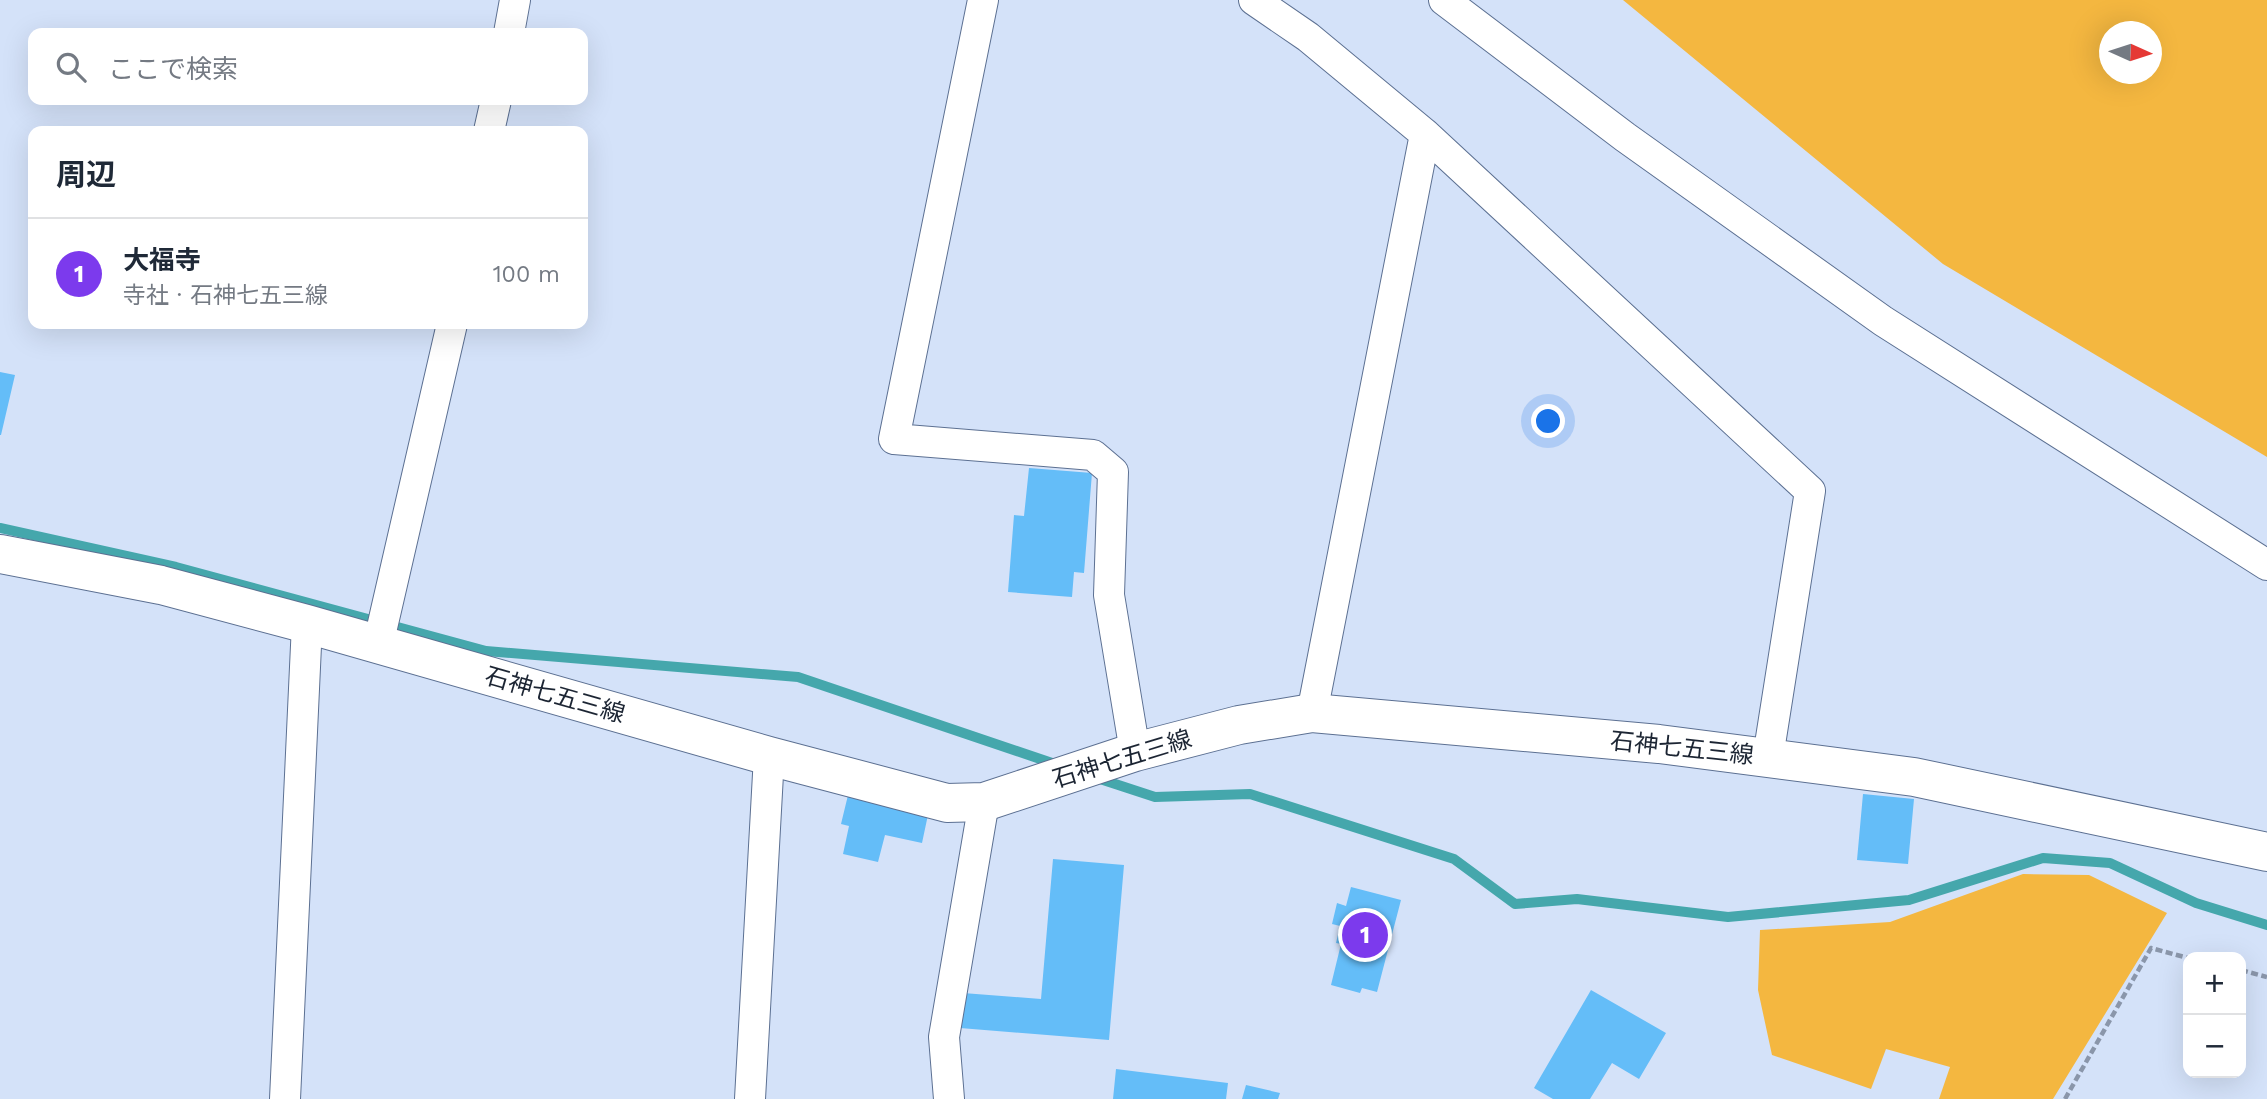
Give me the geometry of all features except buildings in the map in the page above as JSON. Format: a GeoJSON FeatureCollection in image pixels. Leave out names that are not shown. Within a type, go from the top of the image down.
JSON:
{"type":"FeatureCollection","features":[{"type":"Feature","properties":{"kind":"main road","name":"石神七五三線"},"geometry":{"type":"LineString","coordinates":[[0,554],[149,583],[307,624],[769,756],[947,803],[984,802],[1135,752],[1239,725],[1312,713],[1645,742],[1914,777],[2267,852]]}},
{"type":"Feature","properties":{"kind":"street"},"geometry":{"type":"LineString","coordinates":[[510,28],[515,0]]}},
{"type":"Feature","properties":{"kind":"street"},"geometry":{"type":"LineString","coordinates":[[983,0],[894,439],[1093,455],[1113,472],[1109,595],[1135,752]]}},
{"type":"Feature","properties":{"kind":"street"},"geometry":{"type":"LineString","coordinates":[[1254,0],[1308,37],[1425,134],[1810,491],[1768,757]]}},
{"type":"Feature","properties":{"kind":"street"},"geometry":{"type":"LineString","coordinates":[[1444,0],[1625,137],[1883,321],[2267,565]]}},
{"type":"Feature","properties":{"kind":"street"},"geometry":{"type":"LineString","coordinates":[[490,126],[495,105]]}},
{"type":"Feature","properties":{"kind":"street"},"geometry":{"type":"LineString","coordinates":[[1312,713],[1425,134]]}},
{"type":"Feature","properties":{"kind":"street"},"geometry":{"type":"LineString","coordinates":[[378,645],[451,329]]}},
{"type":"Feature","properties":{"kind":"street"},"geometry":{"type":"LineString","coordinates":[[285,1099],[307,624]]}},
{"type":"Feature","properties":{"kind":"street"},"geometry":{"type":"LineString","coordinates":[[750,1099],[769,756]]}},
{"type":"Feature","properties":{"kind":"street"},"geometry":{"type":"LineString","coordinates":[[949,1099],[944,1037],[984,802]]}},
{"type":"Feature","properties":{"kind":"path"},"geometry":{"type":"LineString","coordinates":[[2065,1099],[2151,948],[2183,957]]}},
{"type":"Feature","properties":{"kind":"path"},"geometry":{"type":"LineString","coordinates":[[2246,972],[2267,977]]}},
{"type":"Feature","properties":{"kind":"shaded area"},"geometry":{"type":"Polygon","coordinates":[[[1623,0],[2267,0],[2267,457],[1943,264],[1623,0]]]}},
{"type":"Feature","properties":{"kind":"shaded area"},"geometry":{"type":"Polygon","coordinates":[[[2023,874],[2089,875],[2167,913],[2053,1099],[1939,1099],[1950,1067],[1886,1049],[1871,1089],[1772,1055],[1758,990],[1760,930],[1890,922],[2023,874]]]}},
{"type":"Feature","properties":{"kind":"waterway"},"geometry":{"type":"LineString","coordinates":[[0,528],[176,567],[486,651],[798,677],[1058,765]]}},
{"type":"Feature","properties":{"kind":"waterway"},"geometry":{"type":"LineString","coordinates":[[1097,778],[1155,797],[1250,794],[1454,859],[1515,904],[1577,899],[1728,917],[1909,900],[2043,858],[2110,863],[2196,903],[2267,925]]}},
{"type":"Feature","properties":{"kind":"place","name":"大福寺"},"geometry":{"type":"Point","coordinates":[1365,935]}}]}
